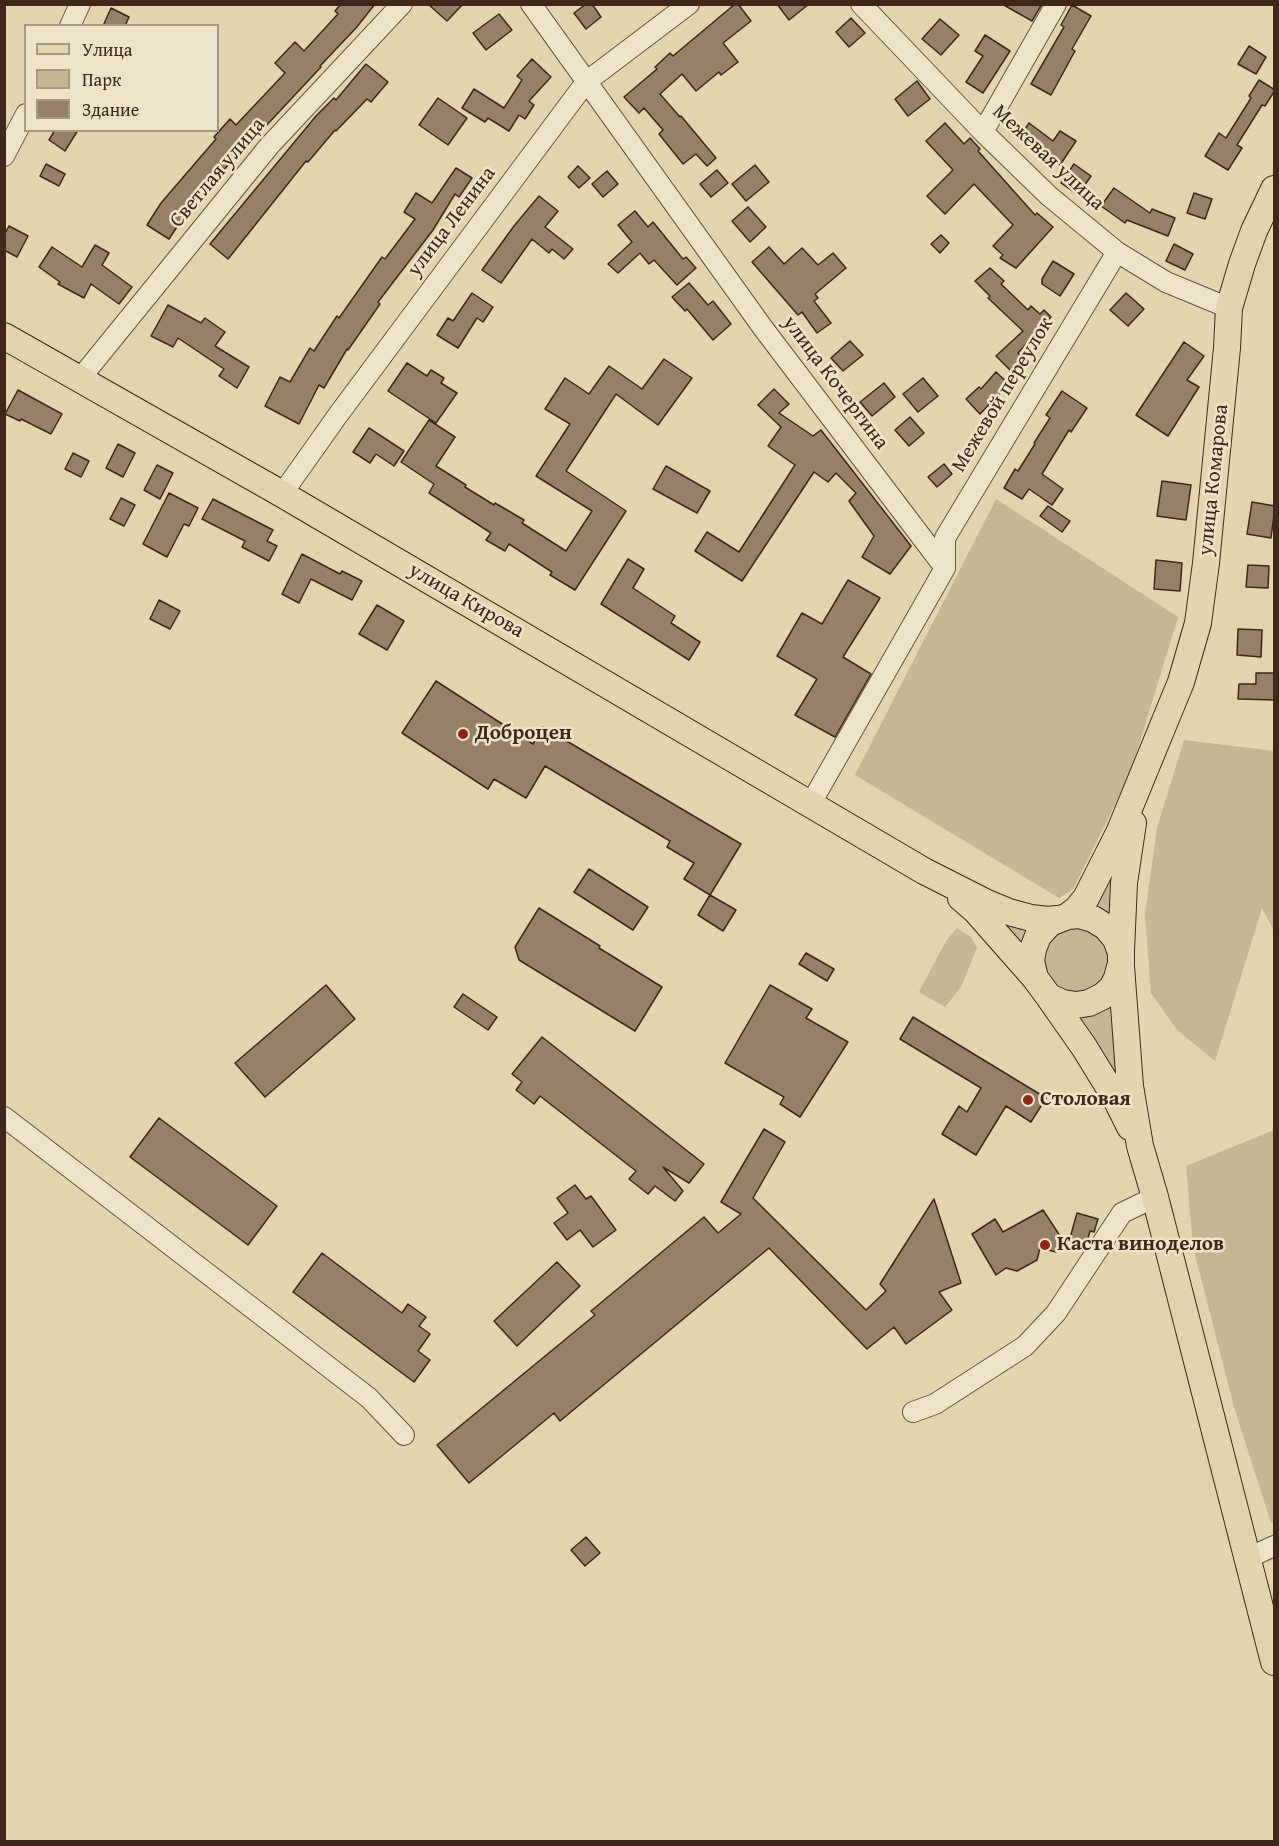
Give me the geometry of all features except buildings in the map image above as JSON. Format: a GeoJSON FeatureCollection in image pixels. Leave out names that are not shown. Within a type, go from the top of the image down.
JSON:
{"type":"FeatureCollection","features":[{"type":"Feature","properties":{"kind":"main road","name":"улица Комарова"},"geometry":{"type":"LineString","coordinates":[[1146,771],[1181,682],[1198,623],[1224,382],[1229,308],[1254,231],[1274,191]]}},
{"type":"Feature","properties":{"kind":"main road","name":"улица Кирова"},"geometry":{"type":"LineString","coordinates":[[4,336],[282,494],[924,871]]}},
{"type":"Feature","properties":{"kind":"main road"},"geometry":{"type":"LineString","coordinates":[[924,871],[1009,912],[1048,920],[1063,918],[1079,915],[1093,919],[1106,927],[1116,939],[1121,958],[1117,978],[1112,988],[1089,1003],[1076,1005],[1063,1003],[1042,987],[1031,961],[1033,949],[1038,936],[1050,923],[1063,918],[1077,909],[1086,898],[1119,833],[1146,771]]}},
{"type":"Feature","properties":{"kind":"main road"},"geometry":{"type":"LineString","coordinates":[[1146,771],[1130,837],[1124,883],[1121,958],[1130,1086],[1140,1146],[1275,1662]]}},
{"type":"Feature","properties":{"kind":"main road"},"geometry":{"type":"LineString","coordinates":[[924,871],[953,891],[976,911],[1042,987],[1084,1047],[1116,1099],[1140,1146]]}},
{"type":"Feature","properties":{"kind":"street"},"geometry":{"type":"LineString","coordinates":[[71,24],[80,4]]}},
{"type":"Feature","properties":{"kind":"street","name":"Светлая улица"},"geometry":{"type":"LineString","coordinates":[[79,380],[270,145],[402,4]]}},
{"type":"Feature","properties":{"kind":"street","name":"улица Кочергина"},"geometry":{"type":"LineString","coordinates":[[531,4],[763,328],[945,568]]}},
{"type":"Feature","properties":{"kind":"street","name":"улица Ленина"},"geometry":{"type":"LineString","coordinates":[[282,494],[338,415],[586,82],[677,15],[688,4]]}},
{"type":"Feature","properties":{"kind":"street","name":"Межевая улица"},"geometry":{"type":"LineString","coordinates":[[861,4],[983,132],[1049,196],[1117,252],[1166,282],[1229,308]]}},
{"type":"Feature","properties":{"kind":"street"},"geometry":{"type":"LineString","coordinates":[[983,132],[1056,4]]}},
{"type":"Feature","properties":{"kind":"street"},"geometry":{"type":"LineString","coordinates":[[4,156],[24,118]]}},
{"type":"Feature","properties":{"kind":"street","name":"Межевой переулок"},"geometry":{"type":"LineString","coordinates":[[945,568],[945,538],[1117,252]]}},
{"type":"Feature","properties":{"kind":"street"},"geometry":{"type":"LineString","coordinates":[[811,803],[945,568]]}},
{"type":"Feature","properties":{"kind":"street"},"geometry":{"type":"LineString","coordinates":[[4,1117],[369,1398],[404,1435]]}},
{"type":"Feature","properties":{"kind":"street"},"geometry":{"type":"LineString","coordinates":[[913,1412],[935,1404],[1025,1346],[1056,1313],[1122,1213],[1155,1197]]}},
{"type":"Feature","properties":{"kind":"street"},"geometry":{"type":"LineString","coordinates":[[1248,1558],[1275,1546]]}},
{"type":"Feature","properties":{"kind":"green space"},"geometry":{"type":"Polygon","coordinates":[[[996,499],[1178,617],[1130,774],[1073,889],[1059,898],[855,775],[996,499]]]}},
{"type":"Feature","properties":{"kind":"green space"},"geometry":{"type":"Polygon","coordinates":[[[1184,740],[1274,751],[1274,931],[1262,908],[1215,1061],[1177,1030],[1151,993],[1145,914],[1157,828],[1184,740]]]}},
{"type":"Feature","properties":{"kind":"green space"},"geometry":{"type":"Polygon","coordinates":[[[1118,859],[1115,929],[1085,909],[1118,859]]]}},
{"type":"Feature","properties":{"kind":"green space"},"geometry":{"type":"Polygon","coordinates":[[[1002,924],[1037,927],[1025,950],[1002,924]]]}},
{"type":"Feature","properties":{"kind":"green space"},"geometry":{"type":"Polygon","coordinates":[[[1070,925],[1099,934],[1111,955],[1104,982],[1086,994],[1057,990],[1041,969],[1046,941],[1070,925]]]}},
{"type":"Feature","properties":{"kind":"green space"},"geometry":{"type":"Polygon","coordinates":[[[957,928],[971,937],[977,948],[961,987],[945,1007],[919,992],[946,941],[957,928]]]}},
{"type":"Feature","properties":{"kind":"green space"},"geometry":{"type":"Polygon","coordinates":[[[1112,999],[1117,1077],[1073,1012],[1112,999]]]}},
{"type":"Feature","properties":{"kind":"green space"},"geometry":{"type":"Polygon","coordinates":[[[1274,1130],[1274,1522],[1271,1523],[1234,1407],[1193,1247],[1186,1166],[1274,1130]]]}},
{"type":"Feature","properties":{"kind":"place","name":"Доброцен"},"geometry":{"type":"Point","coordinates":[463,734]}},
{"type":"Feature","properties":{"kind":"place","name":"Столовая"},"geometry":{"type":"Point","coordinates":[1028,1100]}},
{"type":"Feature","properties":{"kind":"place","name":"Каста виноделов"},"geometry":{"type":"Point","coordinates":[1045,1245]}}]}
